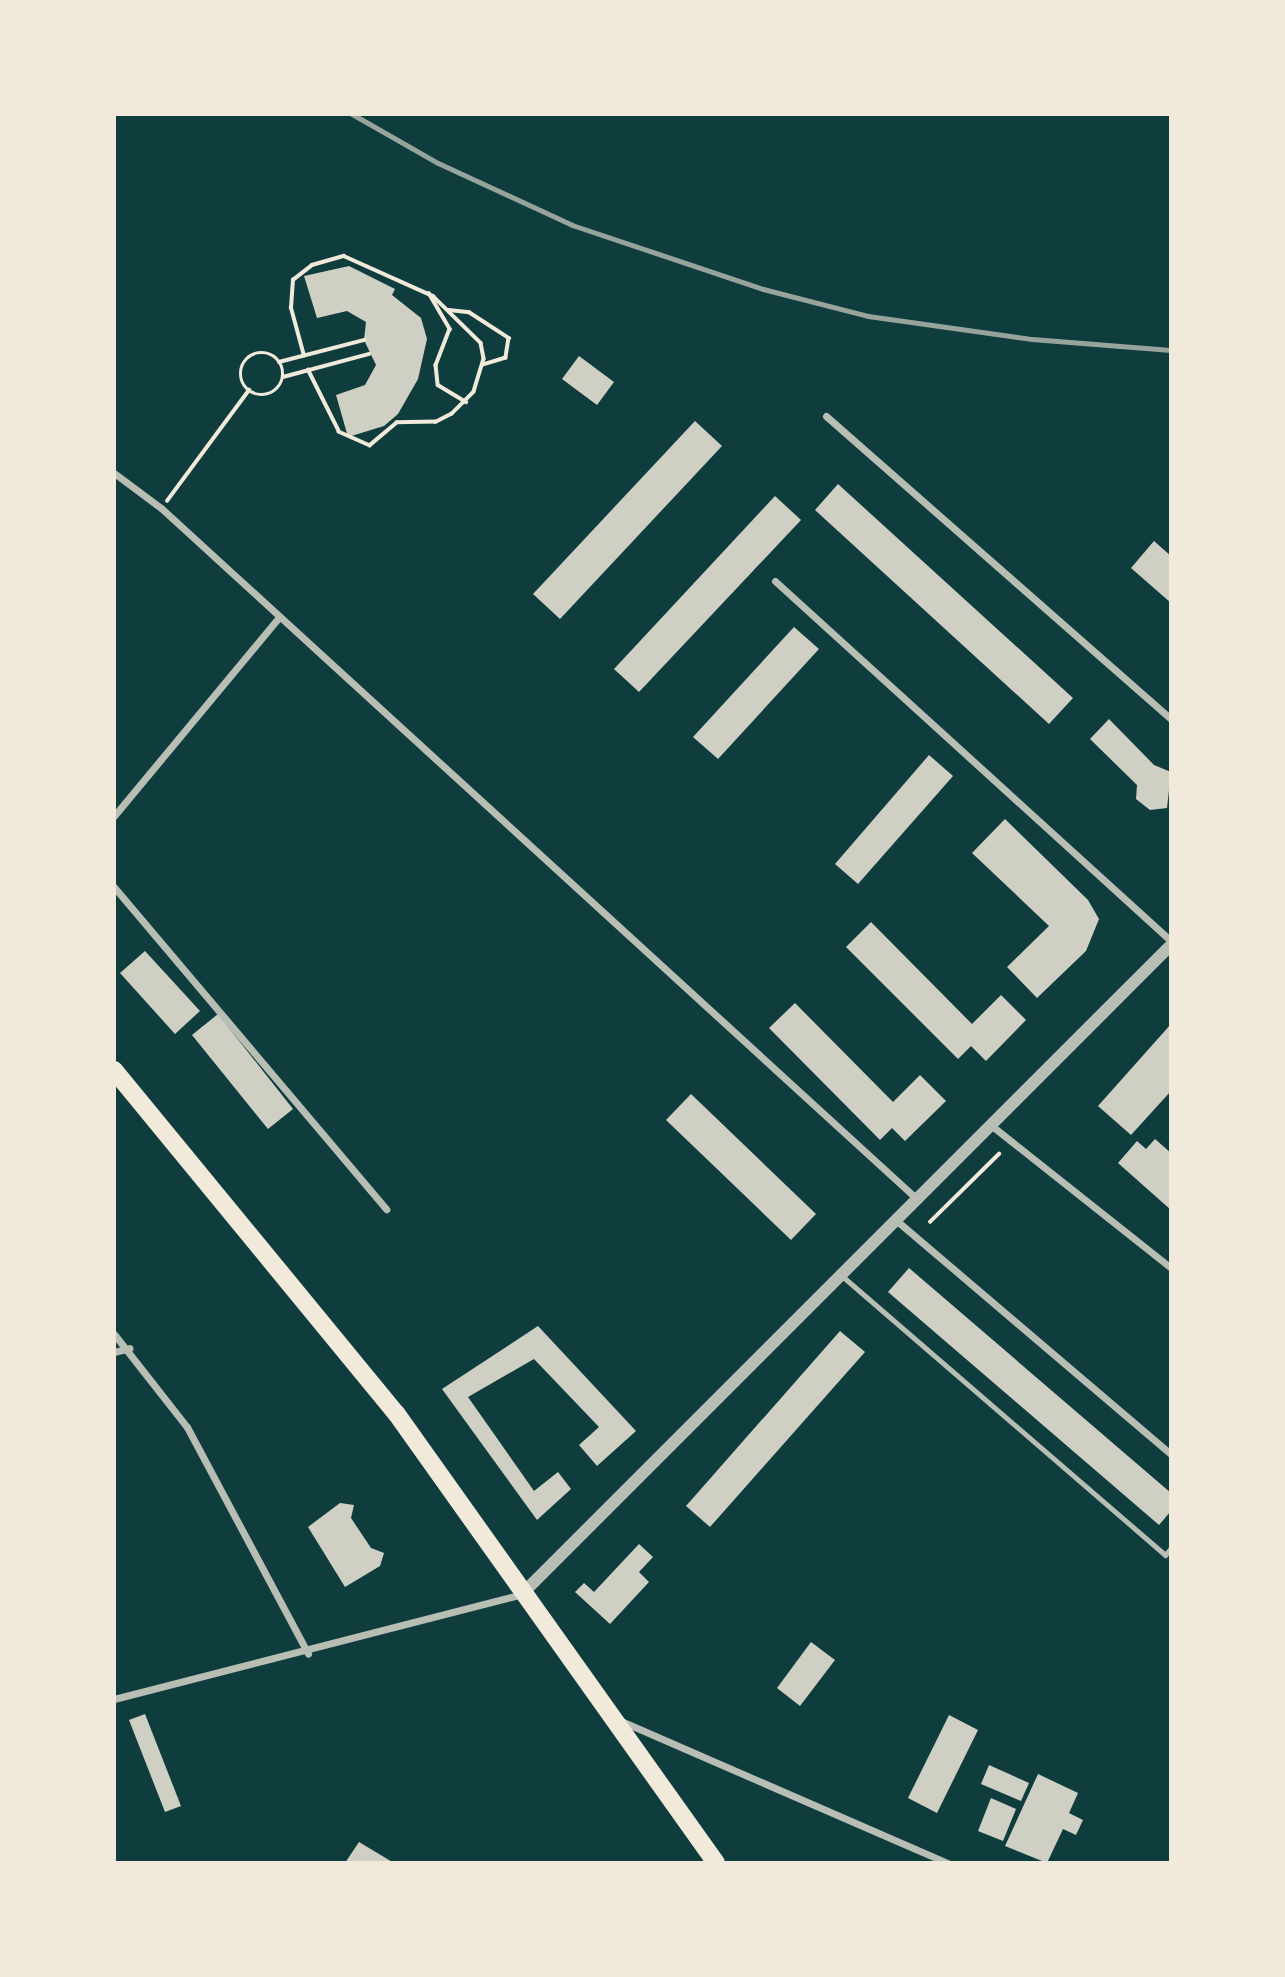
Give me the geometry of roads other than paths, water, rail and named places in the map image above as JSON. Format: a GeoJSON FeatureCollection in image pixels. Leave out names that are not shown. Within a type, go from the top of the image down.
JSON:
{"type":"FeatureCollection","features":[{"type":"Feature","properties":{"kind":"main road"},"geometry":{"type":"LineString","coordinates":[[114,1070],[396,1413],[522,1594],[716,1863]]}},
{"type":"Feature","properties":{"kind":"street"},"geometry":{"type":"LineString","coordinates":[[826,416],[1171,719]]}},
{"type":"Feature","properties":{"kind":"street"},"geometry":{"type":"LineString","coordinates":[[114,473],[161,508],[277,620],[919,1201]]}},
{"type":"Feature","properties":{"kind":"street"},"geometry":{"type":"LineString","coordinates":[[114,1699],[308,1654],[522,1594],[919,1201],[1171,943],[775,581]]}},
{"type":"Feature","properties":{"kind":"street"},"geometry":{"type":"LineString","coordinates":[[114,816],[277,620]]}},
{"type":"Feature","properties":{"kind":"street"},"geometry":{"type":"LineString","coordinates":[[114,887],[386,1209]]}},
{"type":"Feature","properties":{"kind":"street"},"geometry":{"type":"LineString","coordinates":[[992,1126],[1171,1268]]}},
{"type":"Feature","properties":{"kind":"street"},"geometry":{"type":"LineString","coordinates":[[897,1221],[1171,1454]]}},
{"type":"Feature","properties":{"kind":"street"},"geometry":{"type":"LineString","coordinates":[[114,1334],[130,1349],[187,1427],[308,1654]]}},
{"type":"Feature","properties":{"kind":"street"},"geometry":{"type":"LineString","coordinates":[[114,1352],[130,1349]]}},
{"type":"Feature","properties":{"kind":"street"},"geometry":{"type":"LineString","coordinates":[[613,1717],[948,1863]]}},
{"type":"Feature","properties":{"kind":"lane"},"geometry":{"type":"LineString","coordinates":[[842,1276],[1165,1555],[1171,1548]]}},
{"type":"Feature","properties":{"kind":"railway"},"geometry":{"type":"LineString","coordinates":[[352,114],[438,163],[572,225],[763,289],[868,316],[1032,339],[1171,350]]}}]}
